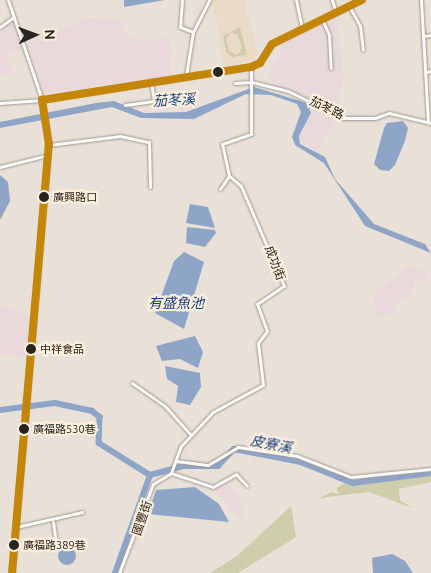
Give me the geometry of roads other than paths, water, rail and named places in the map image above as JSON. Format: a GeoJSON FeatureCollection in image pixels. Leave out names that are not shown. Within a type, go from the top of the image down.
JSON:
{"type":"FeatureCollection","features":[{"type":"Feature","properties":{"kind":"street"},"geometry":{"type":"LineString","coordinates":[[8,0],[42,100],[49,145],[12,573]]}},
{"type":"Feature","properties":{"kind":"street"},"geometry":{"type":"LineString","coordinates":[[182,0],[180,27],[193,32]]}},
{"type":"Feature","properties":{"kind":"street"},"geometry":{"type":"LineString","coordinates":[[186,76],[193,32],[209,0]]}},
{"type":"Feature","properties":{"kind":"street"},"geometry":{"type":"LineString","coordinates":[[296,0],[302,29]]}},
{"type":"Feature","properties":{"kind":"street"},"geometry":{"type":"LineString","coordinates":[[332,0],[336,12]]}},
{"type":"Feature","properties":{"kind":"street"},"geometry":{"type":"LineString","coordinates":[[0,103],[42,100],[152,81],[251,68],[260,63],[272,44],[362,0]]}},
{"type":"Feature","properties":{"kind":"street"},"geometry":{"type":"LineString","coordinates":[[421,0],[430,123]]}},
{"type":"Feature","properties":{"kind":"street"},"geometry":{"type":"LineString","coordinates":[[349,6],[360,26],[363,50]]}},
{"type":"Feature","properties":{"kind":"street"},"geometry":{"type":"LineString","coordinates":[[0,27],[14,17]]}},
{"type":"Feature","properties":{"kind":"street"},"geometry":{"type":"LineString","coordinates":[[322,19],[329,35],[331,68]]}},
{"type":"Feature","properties":{"kind":"street"},"geometry":{"type":"LineString","coordinates":[[424,36],[431,36]]}},
{"type":"Feature","properties":{"kind":"street"},"geometry":{"type":"LineString","coordinates":[[235,84],[252,82],[251,68]]}},
{"type":"Feature","properties":{"kind":"street"},"geometry":{"type":"LineString","coordinates":[[426,72],[431,71]]}},
{"type":"Feature","properties":{"kind":"street"},"geometry":{"type":"LineString","coordinates":[[125,105],[154,100],[152,81]]}},
{"type":"Feature","properties":{"kind":"street","name":"成功街"},"geometry":{"type":"LineString","coordinates":[[172,472],[191,435],[223,405],[263,385],[258,343],[267,331],[257,304],[284,286],[241,186],[229,176],[222,144],[250,137],[250,94],[252,82]]}},
{"type":"Feature","properties":{"kind":"street","name":"茄苳路"},"geometry":{"type":"LineString","coordinates":[[252,82],[308,99],[343,118],[375,118],[389,113],[430,123]]}},
{"type":"Feature","properties":{"kind":"street"},"geometry":{"type":"LineString","coordinates":[[49,145],[120,136],[149,142],[150,187]]}},
{"type":"Feature","properties":{"kind":"street"},"geometry":{"type":"LineString","coordinates":[[0,167],[48,155]]}},
{"type":"Feature","properties":{"kind":"street"},"geometry":{"type":"LineString","coordinates":[[220,189],[229,176]]}},
{"type":"Feature","properties":{"kind":"street"},"geometry":{"type":"LineString","coordinates":[[132,383],[164,404],[191,435]]}},
{"type":"Feature","properties":{"kind":"street"},"geometry":{"type":"LineString","coordinates":[[176,461],[208,465],[238,447],[297,456],[351,478],[431,470]]}},
{"type":"Feature","properties":{"kind":"street"},"geometry":{"type":"LineString","coordinates":[[172,472],[213,487],[236,474],[247,486]]}},
{"type":"Feature","properties":{"kind":"street","name":"國豐街"},"geometry":{"type":"LineString","coordinates":[[119,573],[153,484],[172,472]]}},
{"type":"Feature","properties":{"kind":"street"},"geometry":{"type":"LineString","coordinates":[[16,527],[53,522],[82,512]]}},
{"type":"Feature","properties":{"kind":"street"},"geometry":{"type":"LineString","coordinates":[[53,522],[56,544]]}},
{"type":"Feature","properties":{"kind":"water"},"geometry":{"type":"Polygon","coordinates":[[[124,0],[165,0],[124,7],[124,0]]]}},
{"type":"Feature","properties":{"kind":"water"},"geometry":{"type":"Polygon","coordinates":[[[254,87],[307,103],[311,113],[299,136],[300,144],[325,157],[335,179],[374,224],[425,244],[431,253],[365,226],[324,163],[295,145],[292,137],[301,112],[297,104],[271,95],[246,94],[194,119],[141,118],[112,107],[0,128],[0,122],[114,101],[144,113],[186,112],[254,87]]]}},
{"type":"Feature","properties":{"kind":"water"},"geometry":{"type":"Polygon","coordinates":[[[403,121],[408,128],[395,165],[389,171],[380,170],[374,164],[384,128],[387,123],[403,121]]]}},
{"type":"Feature","properties":{"kind":"water"},"geometry":{"type":"Polygon","coordinates":[[[0,175],[8,182],[10,201],[0,220],[0,175]]]}},
{"type":"Feature","properties":{"kind":"water"},"geometry":{"type":"Polygon","coordinates":[[[190,204],[208,207],[215,228],[186,223],[190,204]]]}},
{"type":"Feature","properties":{"kind":"water"},"geometry":{"type":"Polygon","coordinates":[[[187,227],[215,230],[216,233],[205,247],[186,243],[187,227]]]}},
{"type":"Feature","properties":{"kind":"water","name":"有盛魚池"},"geometry":{"type":"Polygon","coordinates":[[[184,252],[204,262],[184,329],[155,313],[174,261],[184,252]]]}},
{"type":"Feature","properties":{"kind":"water","name":"有盛魚池"},"geometry":{"type":"Polygon","coordinates":[[[195,336],[203,352],[198,368],[180,359],[162,361],[156,346],[195,336]]]}},
{"type":"Feature","properties":{"kind":"water"},"geometry":{"type":"Polygon","coordinates":[[[165,366],[200,373],[201,387],[190,405],[176,402],[178,386],[167,379],[165,366]]]}},
{"type":"Feature","properties":{"kind":"water"},"geometry":{"type":"Polygon","coordinates":[[[195,487],[219,504],[229,522],[148,514],[156,490],[195,487]]]}},
{"type":"Feature","properties":{"kind":"water"},"geometry":{"type":"Polygon","coordinates":[[[67,547],[73,550],[76,556],[73,562],[67,565],[61,562],[58,556],[61,550],[67,547]]]}},
{"type":"Feature","properties":{"kind":"water"},"geometry":{"type":"Polygon","coordinates":[[[392,554],[405,561],[413,573],[373,573],[372,558],[392,554]]]}},
{"type":"Feature","properties":{"kind":"waterway","name":"皮寮溪"},"geometry":{"type":"LineString","coordinates":[[0,410],[55,403],[92,411],[100,417],[99,443],[150,475]]}},
{"type":"Feature","properties":{"kind":"waterway","name":"皮寮溪"},"geometry":{"type":"LineString","coordinates":[[150,475],[183,466],[218,466],[234,449],[301,462],[353,483],[431,473]]}},
{"type":"Feature","properties":{"kind":"waterway"},"geometry":{"type":"LineString","coordinates":[[115,573],[150,475]]}},
{"type":"Feature","properties":{"kind":"place","name":"廣興路口"},"geometry":{"type":"Point","coordinates":[44,197]}},
{"type":"Feature","properties":{"kind":"place","name":"中祥食品"},"geometry":{"type":"Point","coordinates":[31,349]}},
{"type":"Feature","properties":{"kind":"place","name":"廣福路530巷"},"geometry":{"type":"Point","coordinates":[24,429]}},
{"type":"Feature","properties":{"kind":"place","name":"廣福路389巷"},"geometry":{"type":"Point","coordinates":[14,545]}},
{"type":"Feature","properties":{"kind":"water label","name":"茄苳溪"},"geometry":{"type":"Point","coordinates":[174,100]}}]}
